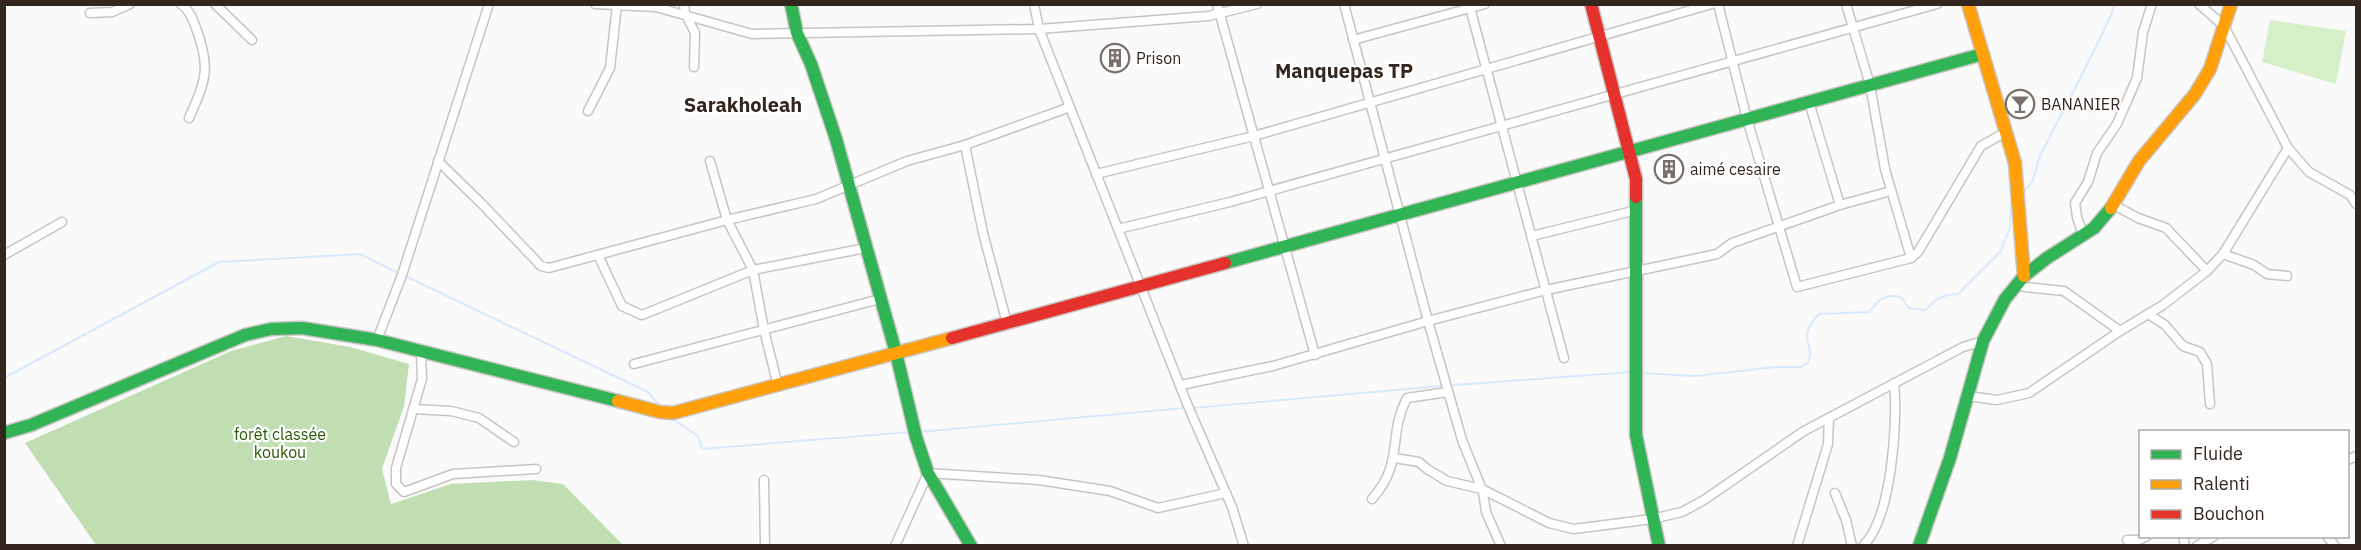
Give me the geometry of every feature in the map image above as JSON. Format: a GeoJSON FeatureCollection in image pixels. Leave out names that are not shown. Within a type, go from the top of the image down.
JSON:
{"type":"FeatureCollection","features":[{"type":"Feature","properties":{"kind":"street"},"geometry":{"type":"LineString","coordinates":[[90,13],[112,12],[130,4]]}},
{"type":"Feature","properties":{"kind":"street"},"geometry":{"type":"LineString","coordinates":[[215,4],[252,40]]}},
{"type":"Feature","properties":{"kind":"street"},"geometry":{"type":"LineString","coordinates":[[377,340],[402,275],[489,4]]}},
{"type":"Feature","properties":{"kind":"street"},"geometry":{"type":"LineString","coordinates":[[595,4],[684,9],[752,34],[1039,29],[1220,14],[1257,4]]}},
{"type":"Feature","properties":{"kind":"street"},"geometry":{"type":"LineString","coordinates":[[792,4],[797,33],[811,64],[849,186],[928,473],[971,546]]}},
{"type":"Feature","properties":{"kind":"street"},"geometry":{"type":"LineString","coordinates":[[1034,4],[1039,29],[1142,285],[1189,409],[1226,493],[1244,546]]}},
{"type":"Feature","properties":{"kind":"street"},"geometry":{"type":"LineString","coordinates":[[1217,4],[1315,355]]}},
{"type":"Feature","properties":{"kind":"street"},"geometry":{"type":"LineString","coordinates":[[1344,4],[1462,440],[1482,489],[1486,512],[1501,546]]}},
{"type":"Feature","properties":{"kind":"street"},"geometry":{"type":"LineString","coordinates":[[1353,40],[1470,6],[1485,4]]}},
{"type":"Feature","properties":{"kind":"street"},"geometry":{"type":"LineString","coordinates":[[1591,4],[1636,179],[1636,435],[1659,546]]}},
{"type":"Feature","properties":{"kind":"street"},"geometry":{"type":"LineString","coordinates":[[1096,174],[1254,136],[1712,4]]}},
{"type":"Feature","properties":{"kind":"street"},"geometry":{"type":"LineString","coordinates":[[1718,4],[1747,119],[1797,287],[1911,258],[1918,252],[1981,146],[2006,132]]}},
{"type":"Feature","properties":{"kind":"street"},"geometry":{"type":"LineString","coordinates":[[1846,4],[1870,85],[1885,169],[1911,258]]}},
{"type":"Feature","properties":{"kind":"street"},"geometry":{"type":"LineString","coordinates":[[1118,229],[1230,202],[1269,189],[1937,4]]}},
{"type":"Feature","properties":{"kind":"street"},"geometry":{"type":"LineString","coordinates":[[2083,235],[2075,203],[2088,182],[2097,153],[2117,124],[2137,78],[2144,33],[2152,4]]}},
{"type":"Feature","properties":{"kind":"street"},"geometry":{"type":"LineString","coordinates":[[2199,4],[2224,26],[2288,148],[2309,172],[2350,195],[2356,204]]}},
{"type":"Feature","properties":{"kind":"street"},"geometry":{"type":"LineString","coordinates":[[1919,546],[1950,458],[1983,341],[2005,298],[2021,279],[2094,228],[2115,205],[2139,161],[2195,94],[2210,69],[2231,4]]}},
{"type":"Feature","properties":{"kind":"street"},"geometry":{"type":"LineString","coordinates":[[588,111],[610,68],[617,5]]}},
{"type":"Feature","properties":{"kind":"street"},"geometry":{"type":"LineString","coordinates":[[186,6],[204,50],[206,69],[204,85],[189,118]]}},
{"type":"Feature","properties":{"kind":"street"},"geometry":{"type":"LineString","coordinates":[[1470,6],[1564,358]]}},
{"type":"Feature","properties":{"kind":"street"},"geometry":{"type":"LineString","coordinates":[[684,9],[695,33],[694,67]]}},
{"type":"Feature","properties":{"kind":"street"},"geometry":{"type":"LineString","coordinates":[[1970,10],[2020,188],[2021,279],[2024,287],[2064,291],[2120,331]]}},
{"type":"Feature","properties":{"kind":"street"},"geometry":{"type":"LineString","coordinates":[[4,433],[30,425],[245,335],[271,329],[302,328],[377,340],[666,413],[778,386],[1983,54]]}},
{"type":"Feature","properties":{"kind":"street"},"geometry":{"type":"LineString","coordinates":[[1809,102],[1840,205]]}},
{"type":"Feature","properties":{"kind":"street"},"geometry":{"type":"LineString","coordinates":[[438,161],[541,266],[549,268],[728,220],[816,200],[907,161],[965,145],[1070,107]]}},
{"type":"Feature","properties":{"kind":"street"},"geometry":{"type":"LineString","coordinates":[[965,145],[983,233],[1007,322]]}},
{"type":"Feature","properties":{"kind":"street"},"geometry":{"type":"LineString","coordinates":[[1968,396],[1997,400],[2030,393],[2148,314],[2207,271],[2223,254],[2288,148]]}},
{"type":"Feature","properties":{"kind":"street"},"geometry":{"type":"LineString","coordinates":[[710,161],[728,220],[753,270],[764,330],[778,386]]}},
{"type":"Feature","properties":{"kind":"street"},"geometry":{"type":"LineString","coordinates":[[1180,385],[1273,366],[1546,290],[1717,254],[1732,243],[1840,205],[1891,191]]}},
{"type":"Feature","properties":{"kind":"street"},"geometry":{"type":"LineString","coordinates":[[2115,205],[2138,218],[2166,228],[2207,271]]}},
{"type":"Feature","properties":{"kind":"street"},"geometry":{"type":"LineString","coordinates":[[1532,236],[1637,210]]}},
{"type":"Feature","properties":{"kind":"street"},"geometry":{"type":"LineString","coordinates":[[4,255],[62,222]]}},
{"type":"Feature","properties":{"kind":"street"},"geometry":{"type":"LineString","coordinates":[[598,255],[622,306],[642,315],[753,270],[866,248]]}},
{"type":"Feature","properties":{"kind":"street"},"geometry":{"type":"LineString","coordinates":[[2223,254],[2254,265],[2267,274],[2287,276]]}},
{"type":"Feature","properties":{"kind":"street"},"geometry":{"type":"LineString","coordinates":[[634,364],[880,299]]}},
{"type":"Feature","properties":{"kind":"street"},"geometry":{"type":"LineString","coordinates":[[2148,314],[2165,325],[2183,346],[2200,352],[2207,364],[2210,404]]}},
{"type":"Feature","properties":{"kind":"street"},"geometry":{"type":"LineString","coordinates":[[1394,458],[1419,462],[1447,481],[1482,489],[1549,523],[1562,527],[1574,529],[1652,519],[1682,512],[1704,500],[1804,431],[1963,347],[1983,341]]}},
{"type":"Feature","properties":{"kind":"street"},"geometry":{"type":"LineString","coordinates":[[421,352],[422,379],[396,468],[396,484],[404,492],[453,474],[536,469]]}},
{"type":"Feature","properties":{"kind":"street"},"geometry":{"type":"LineString","coordinates":[[1863,546],[1877,522],[1891,470],[1897,410],[1894,383]]}},
{"type":"Feature","properties":{"kind":"street"},"geometry":{"type":"LineString","coordinates":[[1372,499],[1388,477],[1394,458],[1400,412],[1407,398],[1447,387]]}},
{"type":"Feature","properties":{"kind":"street"},"geometry":{"type":"LineString","coordinates":[[413,409],[451,411],[479,418],[514,442]]}},
{"type":"Feature","properties":{"kind":"street"},"geometry":{"type":"LineString","coordinates":[[1797,546],[1828,444],[1829,418]]}},
{"type":"Feature","properties":{"kind":"street"},"geometry":{"type":"LineString","coordinates":[[928,473],[1039,480],[1110,491],[1158,508],[1226,493]]}},
{"type":"Feature","properties":{"kind":"street"},"geometry":{"type":"LineString","coordinates":[[895,546],[928,473]]}},
{"type":"Feature","properties":{"kind":"street"},"geometry":{"type":"LineString","coordinates":[[764,480],[765,546]]}},
{"type":"Feature","properties":{"kind":"street"},"geometry":{"type":"LineString","coordinates":[[1835,493],[1846,520],[1852,546]]}},
{"type":"Feature","properties":{"kind":"street"},"geometry":{"type":"LineString","coordinates":[[2127,540],[2144,538]]}},
{"type":"Feature","properties":{"kind":"street"},"geometry":{"type":"LineString","coordinates":[[2197,546],[2212,538]]}},
{"type":"Feature","properties":{"kind":"green space"},"geometry":{"type":"Polygon","coordinates":[[[2270,20],[2346,31],[2336,84],[2262,62],[2270,20]]]}},
{"type":"Feature","properties":{"kind":"green space","name":"forêt classée koukou"},"geometry":{"type":"Polygon","coordinates":[[[286,336],[350,347],[409,364],[404,406],[382,469],[391,504],[451,484],[532,480],[563,484],[623,545],[96,545],[25,443],[231,351],[286,336]]]}},
{"type":"Feature","properties":{"kind":"waterway"},"geometry":{"type":"LineString","coordinates":[[2024,190],[2031,184],[2041,154],[2096,46],[2114,4]]}},
{"type":"Feature","properties":{"kind":"waterway"},"geometry":{"type":"LineString","coordinates":[[1639,373],[1696,376],[1775,367],[1801,367],[1808,363],[1810,356],[1807,340],[1808,329],[1819,314],[1869,312],[1879,301],[1891,296],[1901,297],[1909,308],[1925,310],[1936,300],[1947,295],[1958,294],[2001,251],[2010,227],[2011,199],[2014,195]]}},
{"type":"Feature","properties":{"kind":"waterway"},"geometry":{"type":"LineString","coordinates":[[4,378],[219,262],[360,254],[400,274]]}},
{"type":"Feature","properties":{"kind":"waterway"},"geometry":{"type":"LineString","coordinates":[[405,276],[648,392],[660,406]]}},
{"type":"Feature","properties":{"kind":"waterway"},"geometry":{"type":"LineString","coordinates":[[1191,408],[1630,372]]}},
{"type":"Feature","properties":{"kind":"waterway"},"geometry":{"type":"LineString","coordinates":[[919,432],[1185,408]]}},
{"type":"Feature","properties":{"kind":"waterway"},"geometry":{"type":"LineString","coordinates":[[670,417],[698,436],[702,449],[910,432]]}},
{"type":"Feature","properties":{"kind":"traffic: fast"},"geometry":{"type":"LineString","coordinates":[[791,4],[797,33],[811,64],[836,139],[896,353],[916,437],[928,473],[971,546]]}},
{"type":"Feature","properties":{"kind":"traffic: fast"},"geometry":{"type":"LineString","coordinates":[[1225,263],[1983,54]]}},
{"type":"Feature","properties":{"kind":"traffic: fast"},"geometry":{"type":"LineString","coordinates":[[1636,197],[1636,435],[1659,546]]}},
{"type":"Feature","properties":{"kind":"traffic: fast"},"geometry":{"type":"LineString","coordinates":[[1919,546],[1950,458],[1983,341],[2005,299],[2024,276],[2047,258],[2094,228],[2111,208]]}},
{"type":"Feature","properties":{"kind":"traffic: fast"},"geometry":{"type":"LineString","coordinates":[[4,433],[31,425],[245,335],[271,329],[302,328],[377,340],[618,401]]}},
{"type":"Feature","properties":{"kind":"traffic: slow"},"geometry":{"type":"LineString","coordinates":[[1968,4],[2015,163],[2024,276]]}},
{"type":"Feature","properties":{"kind":"traffic: slow"},"geometry":{"type":"LineString","coordinates":[[2111,208],[2139,161],[2195,94],[2210,69],[2231,4]]}},
{"type":"Feature","properties":{"kind":"traffic: slow"},"geometry":{"type":"LineString","coordinates":[[618,401],[673,413],[952,338]]}},
{"type":"Feature","properties":{"kind":"traffic: jam"},"geometry":{"type":"LineString","coordinates":[[1591,4],[1636,179],[1636,197]]}},
{"type":"Feature","properties":{"kind":"traffic: jam"},"geometry":{"type":"LineString","coordinates":[[952,338],[1225,263]]}},
{"type":"Feature","properties":{"kind":"place","name":"Prison"},"geometry":{"type":"Point","coordinates":[1115,58]}},
{"type":"Feature","properties":{"kind":"place","name":"BANANIER"},"geometry":{"type":"Point","coordinates":[2020,104]}},
{"type":"Feature","properties":{"kind":"place","name":"aimé cesaire"},"geometry":{"type":"Point","coordinates":[1669,169]}},
{"type":"Feature","properties":{"kind":"district","name":"Manquepas TP"},"geometry":{"type":"Point","coordinates":[1344,70]}},
{"type":"Feature","properties":{"kind":"district","name":"Sarakholeah"},"geometry":{"type":"Point","coordinates":[743,104]}}]}
